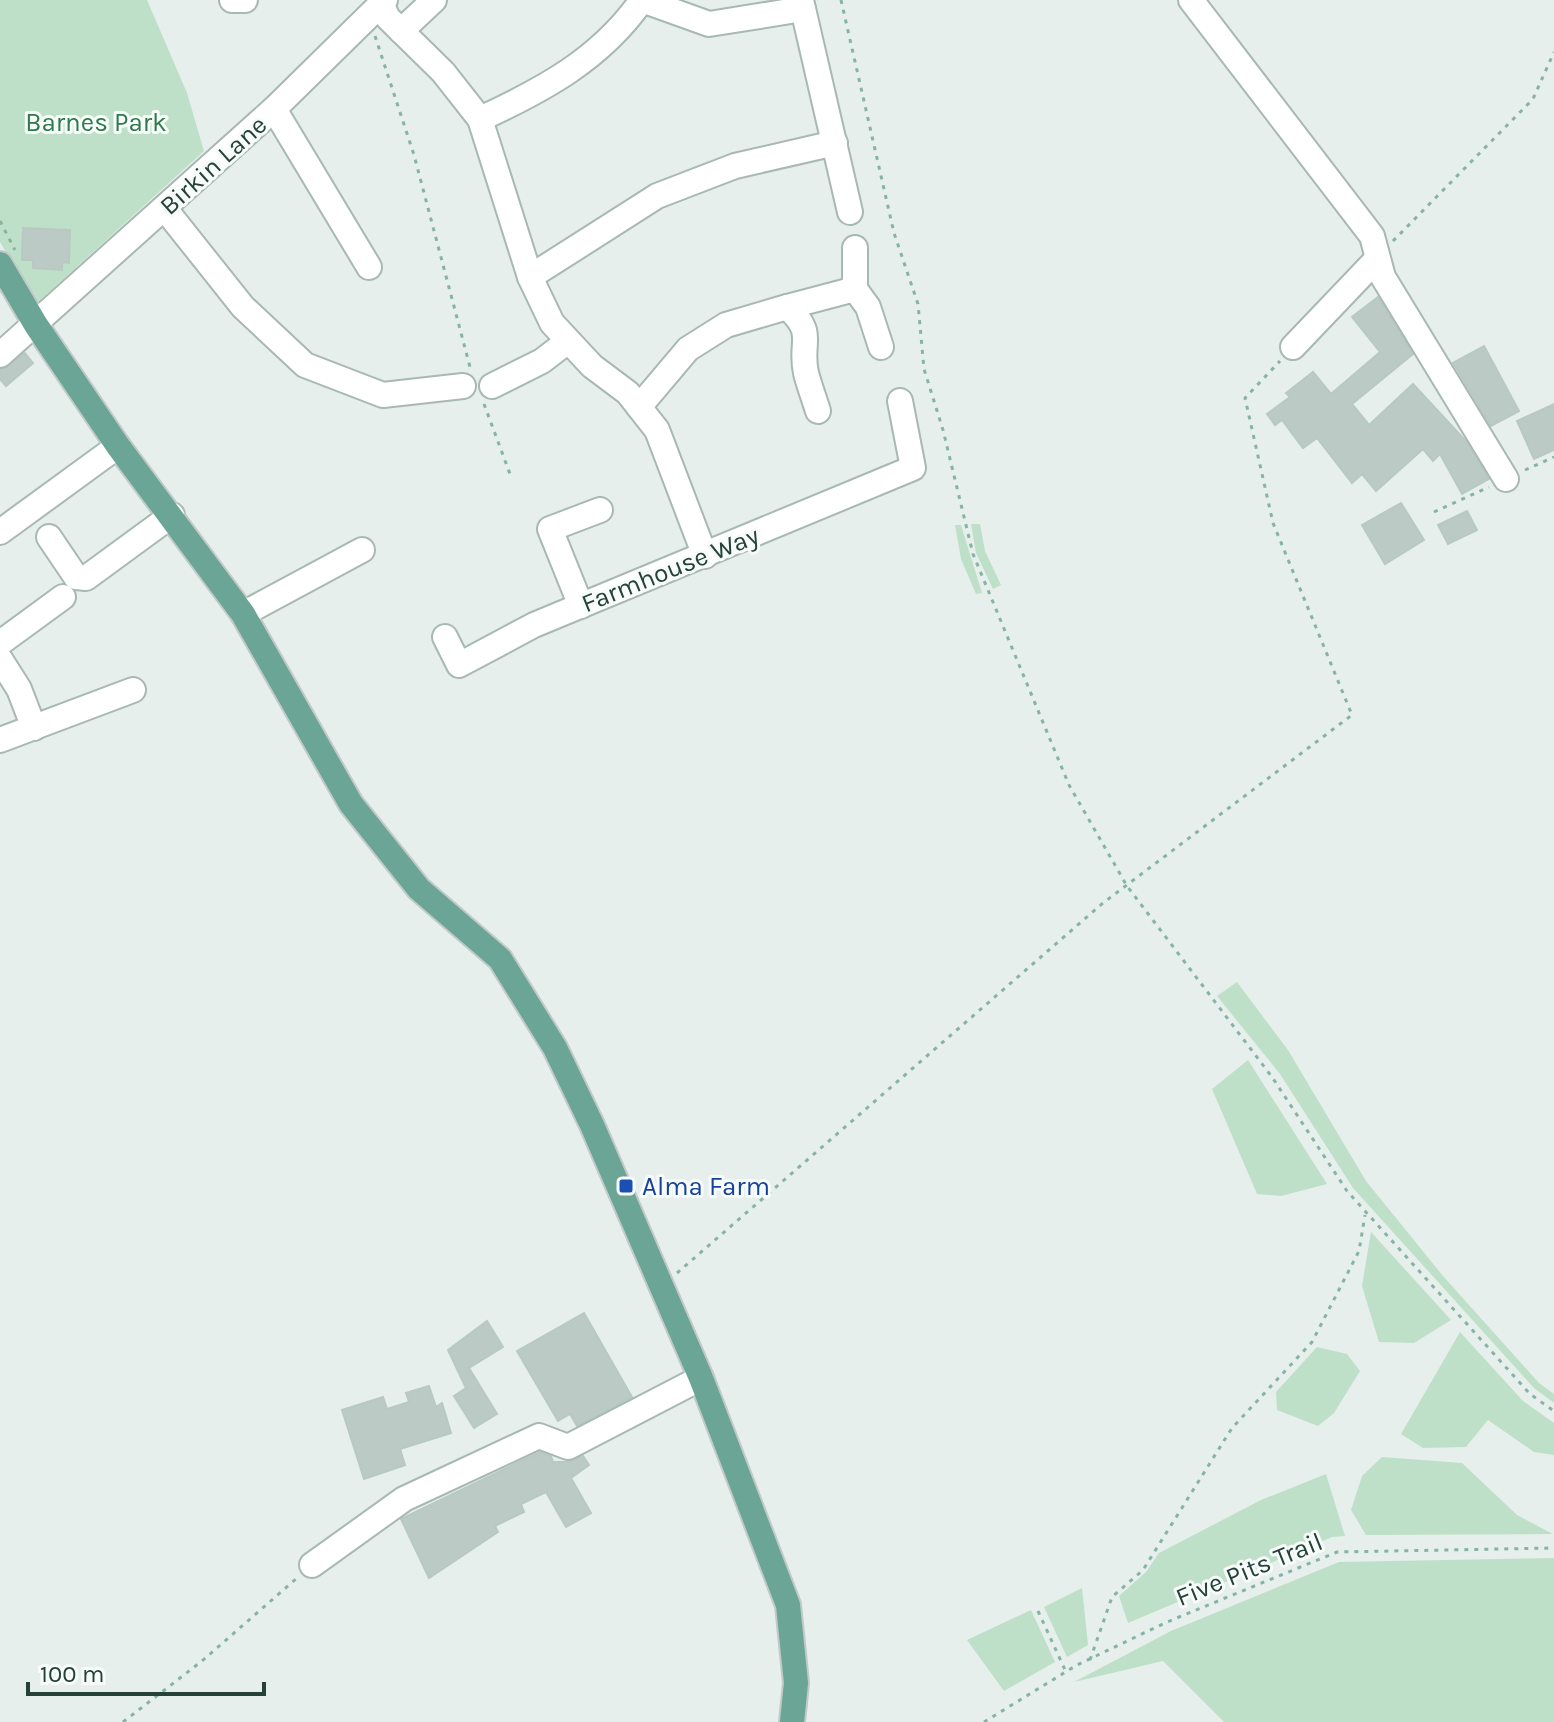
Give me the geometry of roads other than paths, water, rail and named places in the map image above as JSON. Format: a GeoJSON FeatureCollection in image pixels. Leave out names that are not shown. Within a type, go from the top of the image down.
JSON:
{"type":"FeatureCollection","features":[{"type":"Feature","properties":{"kind":"main road"},"geometry":{"type":"LineString","coordinates":[[0,264],[36,325],[118,446],[243,614],[351,804],[419,889],[500,959],[555,1048],[592,1125],[701,1378],[788,1605],[796,1683],[792,1722]]}},
{"type":"Feature","properties":{"kind":"street"},"geometry":{"type":"LineString","coordinates":[[232,0],[245,0]]}},
{"type":"Feature","properties":{"kind":"street"},"geometry":{"type":"LineString","coordinates":[[401,31],[434,0]]}},
{"type":"Feature","properties":{"kind":"street"},"geometry":{"type":"LineString","coordinates":[[480,119],[545,89],[594,54],[642,0],[709,24],[802,5],[850,212]]}},
{"type":"Feature","properties":{"kind":"street"},"geometry":{"type":"LineString","coordinates":[[1191,0],[1372,236],[1383,277],[1506,479]]}},
{"type":"Feature","properties":{"kind":"street"},"geometry":{"type":"LineString","coordinates":[[378,8],[443,72],[480,119],[530,277],[552,323],[592,366],[628,393],[657,430],[705,556]]}},
{"type":"Feature","properties":{"kind":"street","name":"Birkin Lane"},"geometry":{"type":"LineString","coordinates":[[0,355],[274,109],[378,8]]}},
{"type":"Feature","properties":{"kind":"street"},"geometry":{"type":"LineString","coordinates":[[274,109],[369,267]]}},
{"type":"Feature","properties":{"kind":"street"},"geometry":{"type":"LineString","coordinates":[[530,277],[657,196],[735,166],[835,143]]}},
{"type":"Feature","properties":{"kind":"street"},"geometry":{"type":"LineString","coordinates":[[165,209],[243,307],[305,365],[383,395],[476,384],[542,361],[568,341]]}},
{"type":"Feature","properties":{"kind":"street"},"geometry":{"type":"LineString","coordinates":[[855,248],[855,289],[868,307],[881,347]]}},
{"type":"Feature","properties":{"kind":"street"},"geometry":{"type":"LineString","coordinates":[[1293,347],[1377,259]]}},
{"type":"Feature","properties":{"kind":"street"},"geometry":{"type":"LineString","coordinates":[[639,407],[688,349],[726,325],[855,289]]}},
{"type":"Feature","properties":{"kind":"street"},"geometry":{"type":"LineString","coordinates":[[787,307],[802,321],[807,347],[805,369],[818,411]]}},
{"type":"Feature","properties":{"kind":"street","name":"Farmhouse Way"},"geometry":{"type":"LineString","coordinates":[[445,637],[459,665],[534,625],[913,468],[900,401]]}},
{"type":"Feature","properties":{"kind":"street"},"geometry":{"type":"LineString","coordinates":[[0,532],[118,446]]}},
{"type":"Feature","properties":{"kind":"street"},"geometry":{"type":"LineString","coordinates":[[581,606],[550,529],[600,510]]}},
{"type":"Feature","properties":{"kind":"street"},"geometry":{"type":"LineString","coordinates":[[49,537],[76,577],[86,578],[172,515]]}},
{"type":"Feature","properties":{"kind":"street"},"geometry":{"type":"LineString","coordinates":[[243,614],[362,550]]}},
{"type":"Feature","properties":{"kind":"street"},"geometry":{"type":"LineString","coordinates":[[0,643],[63,597]]}},
{"type":"Feature","properties":{"kind":"street"},"geometry":{"type":"LineString","coordinates":[[0,659],[19,689],[34,728]]}},
{"type":"Feature","properties":{"kind":"street"},"geometry":{"type":"LineString","coordinates":[[0,740],[133,690]]}},
{"type":"Feature","properties":{"kind":"street"},"geometry":{"type":"LineString","coordinates":[[312,1565],[404,1499],[539,1436],[568,1447],[701,1378]]}},
{"type":"Feature","properties":{"kind":"place","name":"Alma Farm"},"geometry":{"type":"Point","coordinates":[626,1186]}},
{"type":"Feature","properties":{"kind":"park label","name":"Barnes Park"},"geometry":{"type":"Point","coordinates":[96,122]}}]}
